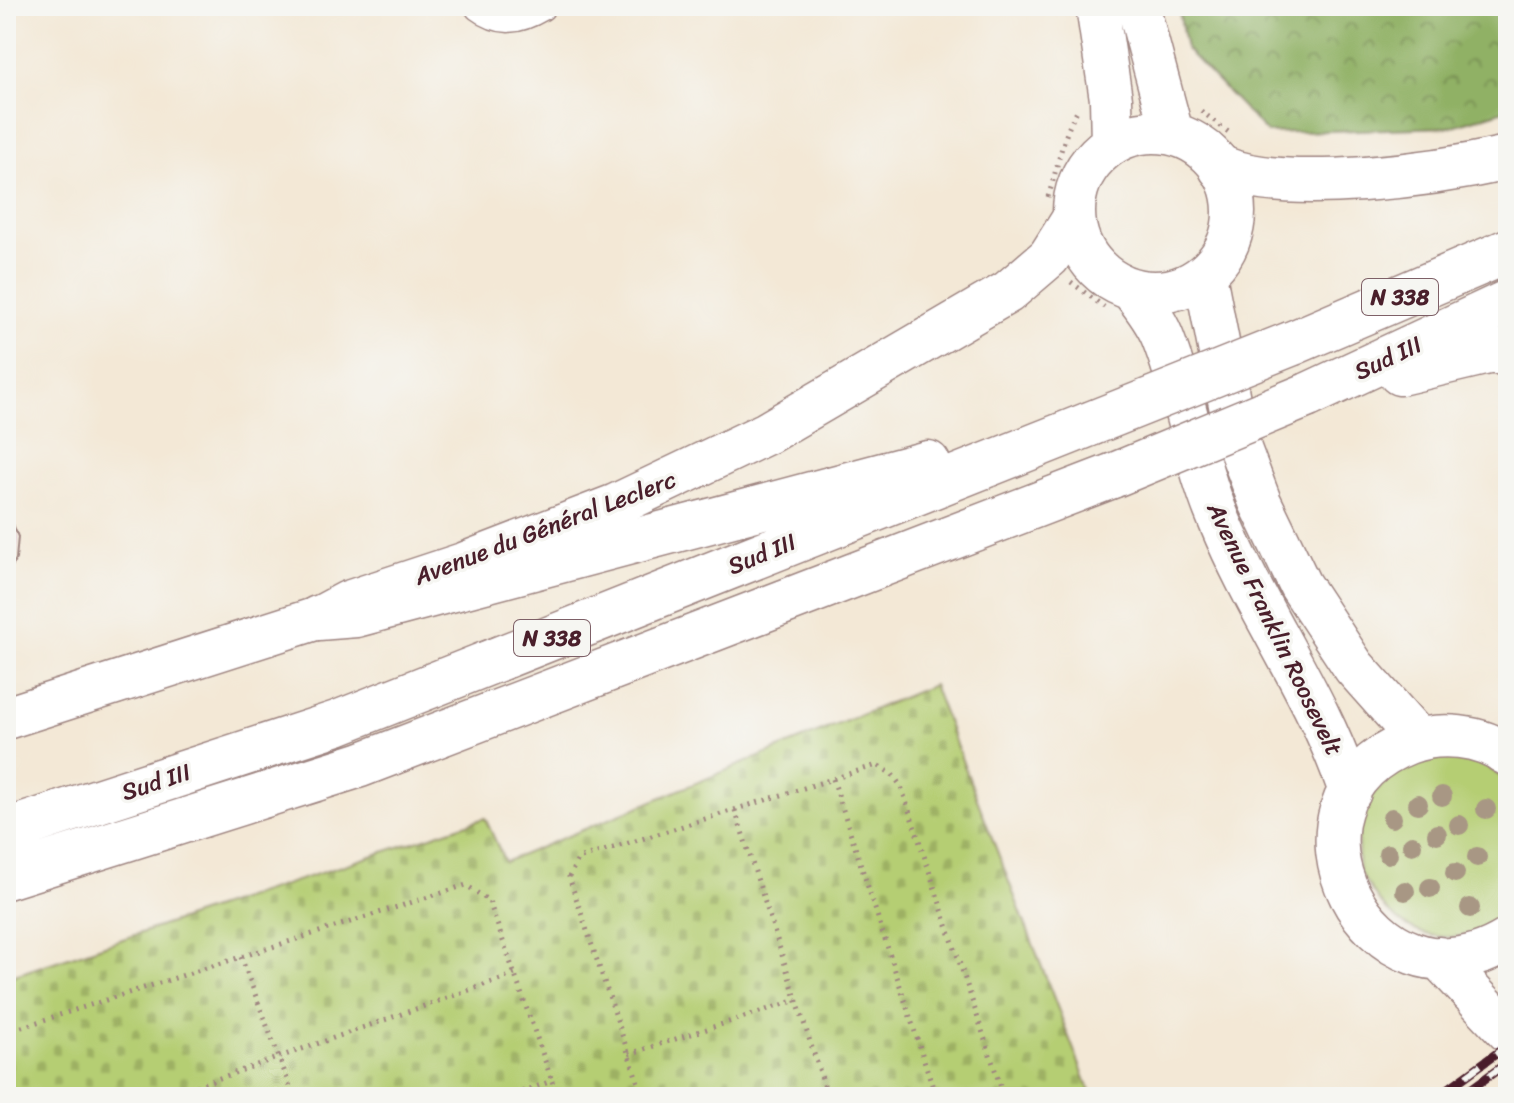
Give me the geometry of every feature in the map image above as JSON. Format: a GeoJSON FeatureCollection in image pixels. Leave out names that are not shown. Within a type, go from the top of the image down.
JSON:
{"type":"FeatureCollection","features":[{"type":"Feature","properties":{"kind":"highway"},"geometry":{"type":"LineString","coordinates":[[1232,155],[1253,179],[1314,182],[1470,167],[1508,158]]}},
{"type":"Feature","properties":{"kind":"highway","name":"Sud III"},"geometry":{"type":"LineString","coordinates":[[6,831],[337,723],[1293,343],[1508,251]]}},
{"type":"Feature","properties":{"kind":"highway","name":"Sud III"},"geometry":{"type":"LineString","coordinates":[[6,877],[360,765],[1112,476],[1308,395],[1508,302]]}},
{"type":"Feature","properties":{"kind":"highway"},"geometry":{"type":"LineString","coordinates":[[1308,395],[1488,352],[1508,352]]}},
{"type":"Feature","properties":{"kind":"highway"},"geometry":{"type":"LineString","coordinates":[[318,618],[356,615],[980,449],[1081,428]]}},
{"type":"Feature","properties":{"kind":"main road"},"geometry":{"type":"LineString","coordinates":[[1097,6],[1103,96],[1112,144]]}},
{"type":"Feature","properties":{"kind":"main road"},"geometry":{"type":"LineString","coordinates":[[1138,6],[1172,133]]}},
{"type":"Feature","properties":{"kind":"main road"},"geometry":{"type":"LineString","coordinates":[[1141,133],[1172,133],[1232,155],[1234,228],[1223,254],[1205,275],[1170,291],[1132,290],[1105,276],[1058,213],[1076,193],[1089,164],[1112,144],[1141,133]]}},
{"type":"Feature","properties":{"kind":"main road","name":"Avenue du Général Leclerc"},"geometry":{"type":"LineString","coordinates":[[6,718],[318,618],[348,602],[463,564],[616,505],[767,433],[1008,292],[1049,257],[1058,213]]}},
{"type":"Feature","properties":{"kind":"main road","name":"Avenue Franklin Roosevelt"},"geometry":{"type":"LineString","coordinates":[[1205,275],[1237,441],[1260,502],[1300,585],[1354,667],[1418,739]]}},
{"type":"Feature","properties":{"kind":"main road","name":"Avenue Franklin Roosevelt"},"geometry":{"type":"LineString","coordinates":[[1132,290],[1161,334],[1196,461],[1219,522],[1245,580],[1333,746],[1350,792]]}},
{"type":"Feature","properties":{"kind":"main road"},"geometry":{"type":"LineString","coordinates":[[1506,752],[1462,737],[1418,739],[1379,759],[1350,792],[1341,812],[1336,845],[1340,879],[1349,899],[1377,934],[1407,950],[1439,958],[1474,955],[1508,940]]}},
{"type":"Feature","properties":{"kind":"main road"},"geometry":{"type":"LineString","coordinates":[[1439,958],[1508,1031]]}},
{"type":"Feature","properties":{"kind":"street"},"geometry":{"type":"LineString","coordinates":[[480,6],[495,17],[522,16],[540,6]]}},
{"type":"Feature","properties":{"kind":"path"},"geometry":{"type":"LineString","coordinates":[[1159,91],[1175,92],[1232,155]]}},
{"type":"Feature","properties":{"kind":"path"},"geometry":{"type":"LineString","coordinates":[[1058,213],[1065,131],[1081,104],[1103,96]]}},
{"type":"Feature","properties":{"kind":"path"},"geometry":{"type":"LineString","coordinates":[[643,1097],[569,877],[571,867],[578,859],[877,765],[892,774],[901,786],[1004,1097]]}},
{"type":"Feature","properties":{"kind":"path"},"geometry":{"type":"LineString","coordinates":[[833,779],[936,1097]]}},
{"type":"Feature","properties":{"kind":"path"},"geometry":{"type":"LineString","coordinates":[[735,810],[828,1097]]}},
{"type":"Feature","properties":{"kind":"path"},"geometry":{"type":"LineString","coordinates":[[6,1032],[466,885],[479,890],[489,901],[558,1097]]}},
{"type":"Feature","properties":{"kind":"path"},"geometry":{"type":"LineString","coordinates":[[241,957],[294,1097]]}},
{"type":"Feature","properties":{"kind":"path"},"geometry":{"type":"LineString","coordinates":[[166,1097],[515,974]]}},
{"type":"Feature","properties":{"kind":"path"},"geometry":{"type":"LineString","coordinates":[[629,1054],[797,1000]]}},
{"type":"Feature","properties":{"kind":"path"},"geometry":{"type":"LineString","coordinates":[[507,1097],[552,1081]]}},
{"type":"Feature","properties":{"kind":"path"},"geometry":{"type":"LineString","coordinates":[[799,1097],[826,1088]]}},
{"type":"Feature","properties":{"kind":"green space"},"geometry":{"type":"Polygon","coordinates":[[[1178,6],[1508,6],[1508,109],[1450,127],[1267,133],[1186,49],[1178,6]]]}},
{"type":"Feature","properties":{"kind":"green space"},"geometry":{"type":"Polygon","coordinates":[[[933,685],[1092,1097],[6,1097],[6,978],[485,818],[505,862],[933,685]]]}},
{"type":"Feature","properties":{"kind":"green space"},"geometry":{"type":"Polygon","coordinates":[[[1454,756],[1484,764],[1508,782],[1508,912],[1490,925],[1471,933],[1453,937],[1434,936],[1400,922],[1385,908],[1363,878],[1358,864],[1360,825],[1365,808],[1386,781],[1418,763],[1454,756]]]}},
{"type":"Feature","properties":{"kind":"building"},"geometry":{"type":"Polygon","coordinates":[[[6,506],[18,537],[16,559],[6,578],[6,506]]]}},
{"type":"Feature","properties":{"kind":"railway"},"geometry":{"type":"LineString","coordinates":[[1437,1097],[1508,1045]]}},
{"type":"Feature","properties":{"kind":"railway"},"geometry":{"type":"LineString","coordinates":[[1460,1097],[1508,1062]]}}]}
